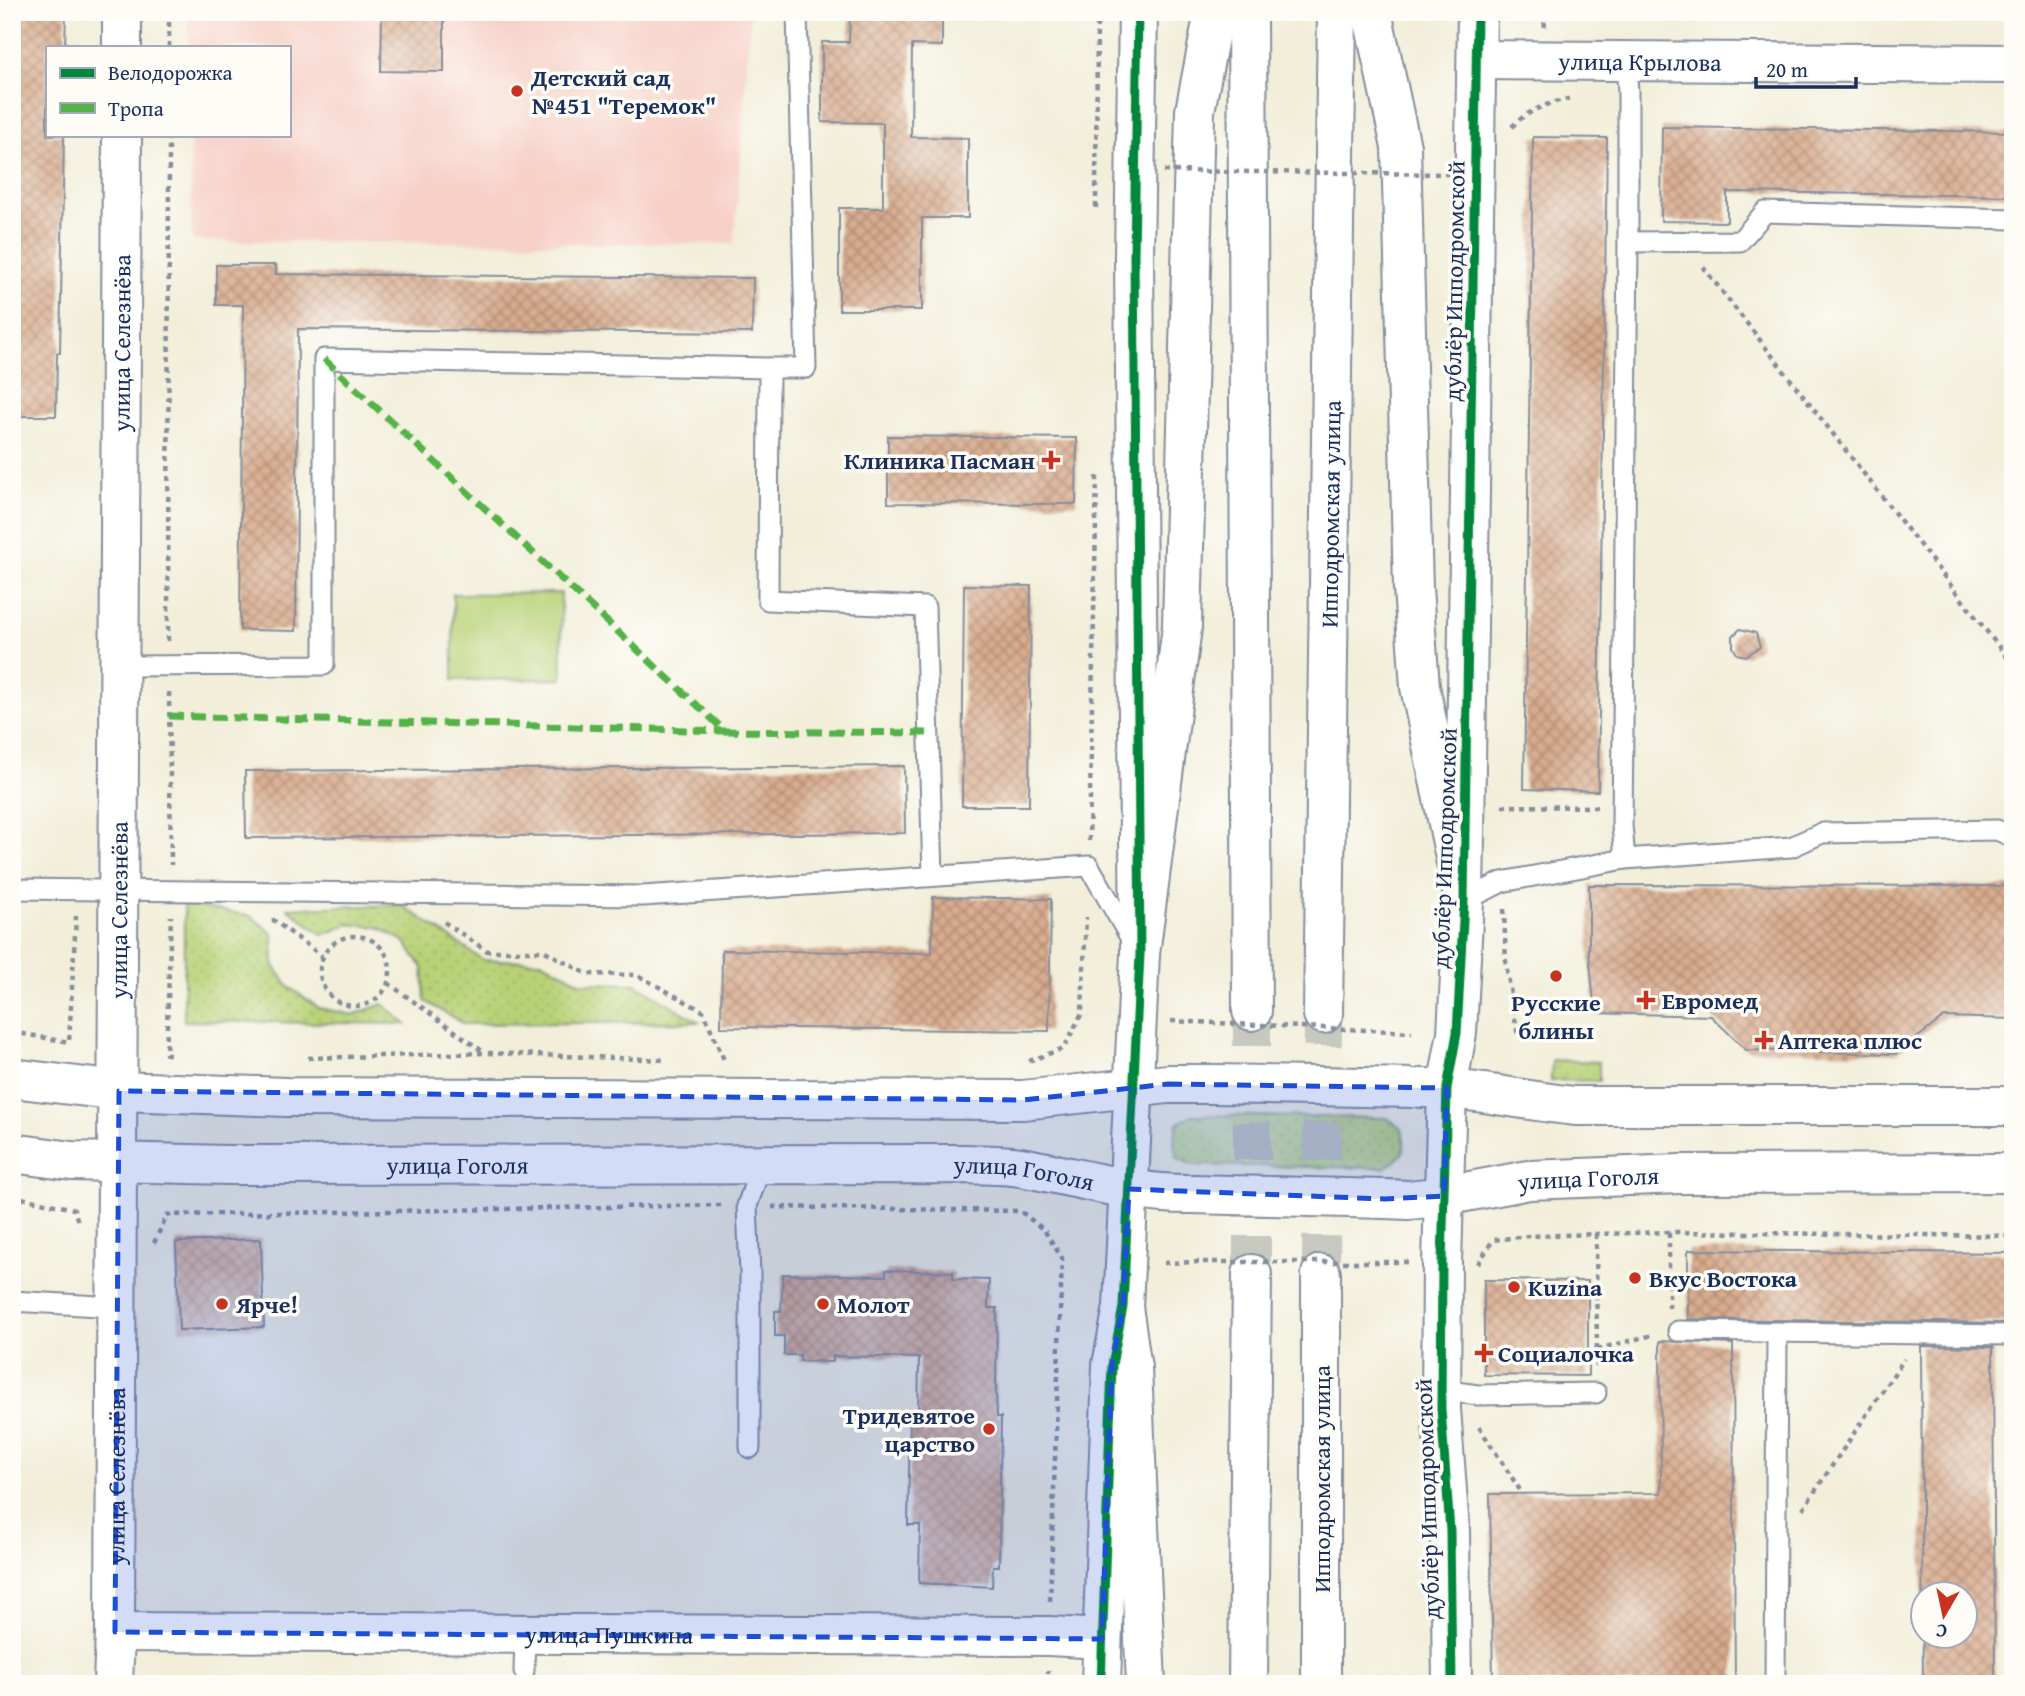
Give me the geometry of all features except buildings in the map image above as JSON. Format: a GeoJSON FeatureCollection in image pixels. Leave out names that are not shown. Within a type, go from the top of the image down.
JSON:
{"type":"FeatureCollection","features":[{"type":"Feature","properties":{"kind":"main road"},"geometry":{"type":"LineString","coordinates":[[122,12],[122,46]]}},
{"type":"Feature","properties":{"kind":"main road"},"geometry":{"type":"LineString","coordinates":[[1101,1684],[1112,1365],[1123,1307],[1140,954],[1134,269],[1138,12]]}},
{"type":"Feature","properties":{"kind":"main road"},"geometry":{"type":"LineString","coordinates":[[1140,954],[1182,627],[1195,111],[1214,12]]}},
{"type":"Feature","properties":{"kind":"main road"},"geometry":{"type":"LineString","coordinates":[[1247,12],[1252,1011]]}},
{"type":"Feature","properties":{"kind":"main road","name":"Ипподромская улица"},"geometry":{"type":"LineString","coordinates":[[1323,1014],[1337,12]]}},
{"type":"Feature","properties":{"kind":"main road"},"geometry":{"type":"LineString","coordinates":[[1371,12],[1401,147],[1413,588],[1420,687],[1464,901]]}},
{"type":"Feature","properties":{"kind":"main road","name":"дублёр Ипподромской"},"geometry":{"type":"LineString","coordinates":[[1452,1684],[1450,1531],[1442,1390],[1444,1196],[1430,1088],[1457,1033],[1464,901],[1476,12]]}},
{"type":"Feature","properties":{"kind":"main road","name":"улица Крылова"},"geometry":{"type":"LineString","coordinates":[[1477,60],[1627,76],[2013,64]]}},
{"type":"Feature","properties":{"kind":"main road","name":"улица Селезнёва"},"geometry":{"type":"LineString","coordinates":[[113,1684],[119,1091],[122,136]]}},
{"type":"Feature","properties":{"kind":"main road"},"geometry":{"type":"LineString","coordinates":[[12,1079],[119,1091],[300,1097],[1023,1100],[1168,1084],[1215,1084],[1430,1088],[1576,1106],[2013,1106]]}},
{"type":"Feature","properties":{"kind":"main road","name":"улица Гоголя"},"geometry":{"type":"LineString","coordinates":[[12,1153],[72,1161],[228,1165],[966,1164],[1022,1167],[1166,1195],[1409,1200],[1529,1181],[1653,1175],[2013,1173]]}},
{"type":"Feature","properties":{"kind":"main road","name":"Ипподромская улица"},"geometry":{"type":"LineString","coordinates":[[1321,1273],[1321,1684]]}},
{"type":"Feature","properties":{"kind":"main road"},"geometry":{"type":"LineString","coordinates":[[1248,1684],[1252,1274]]}},
{"type":"Feature","properties":{"kind":"main road"},"geometry":{"type":"LineString","coordinates":[[1123,1307],[1132,1368],[1146,1684]]}},
{"type":"Feature","properties":{"kind":"main road","name":"улица Пушкина"},"geometry":{"type":"LineString","coordinates":[[115,1632],[524,1653],[1049,1636],[1102,1639]]}},
{"type":"Feature","properties":{"kind":"lane"},"geometry":{"type":"LineString","coordinates":[[119,666],[324,666],[324,359],[806,368],[797,12]]}},
{"type":"Feature","properties":{"kind":"lane"},"geometry":{"type":"LineString","coordinates":[[1625,859],[1622,807],[1628,242],[1627,76]]}},
{"type":"Feature","properties":{"kind":"lane"},"geometry":{"type":"LineString","coordinates":[[1628,242],[1740,241],[1765,212],[2013,219]]}},
{"type":"Feature","properties":{"kind":"lane"},"geometry":{"type":"LineString","coordinates":[[769,368],[768,600],[925,607],[933,876]]}},
{"type":"Feature","properties":{"kind":"lane"},"geometry":{"type":"LineString","coordinates":[[1464,901],[1502,882],[1625,859],[1791,847],[1822,833],[1997,830],[2013,837]]}},
{"type":"Feature","properties":{"kind":"lane"},"geometry":{"type":"LineString","coordinates":[[12,889],[643,896],[1088,866],[1140,954]]}},
{"type":"Feature","properties":{"kind":"lane"},"geometry":{"type":"LineString","coordinates":[[750,1448],[750,1273],[747,1206],[761,1165]]}},
{"type":"Feature","properties":{"kind":"lane"},"geometry":{"type":"LineString","coordinates":[[12,1301],[116,1307]]}},
{"type":"Feature","properties":{"kind":"lane"},"geometry":{"type":"LineString","coordinates":[[1673,1325],[1777,1332],[2013,1335]]}},
{"type":"Feature","properties":{"kind":"lane"},"geometry":{"type":"LineString","coordinates":[[1775,1684],[1777,1332]]}},
{"type":"Feature","properties":{"kind":"lane"},"geometry":{"type":"LineString","coordinates":[[1442,1390],[1478,1395],[1596,1393]]}},
{"type":"Feature","properties":{"kind":"path"},"geometry":{"type":"LineString","coordinates":[[169,12],[169,46]]}},
{"type":"Feature","properties":{"kind":"path"},"geometry":{"type":"LineString","coordinates":[[1096,219],[1097,12]]}},
{"type":"Feature","properties":{"kind":"path"},"geometry":{"type":"LineString","coordinates":[[1511,128],[1520,118],[1556,101],[1627,76]]}},
{"type":"Feature","properties":{"kind":"path"},"geometry":{"type":"LineString","coordinates":[[169,136],[168,666],[172,891],[166,1054],[180,1055]]}},
{"type":"Feature","properties":{"kind":"path"},"geometry":{"type":"LineString","coordinates":[[1164,171],[1450,174]]}},
{"type":"Feature","properties":{"kind":"path"},"geometry":{"type":"LineString","coordinates":[[1683,241],[2013,665]]}},
{"type":"Feature","properties":{"kind":"path"},"geometry":{"type":"LineString","coordinates":[[1025,1063],[1064,1048],[1082,1013],[1097,463]]}},
{"type":"Feature","properties":{"kind":"path"},"geometry":{"type":"LineString","coordinates":[[1501,819],[1501,806],[1622,807]]}},
{"type":"Feature","properties":{"kind":"path"},"geometry":{"type":"LineString","coordinates":[[1502,882],[1506,964],[1518,1037]]}},
{"type":"Feature","properties":{"kind":"path"},"geometry":{"type":"LineString","coordinates":[[12,1032],[69,1042],[70,988],[78,890]]}},
{"type":"Feature","properties":{"kind":"path"},"geometry":{"type":"LineString","coordinates":[[405,895],[487,951],[545,951],[587,974],[637,975],[703,1011],[725,1062],[712,1061]]}},
{"type":"Feature","properties":{"kind":"path"},"geometry":{"type":"LineString","coordinates":[[362,936],[383,949],[390,972],[388,983],[383,993],[374,1001],[363,1005],[341,1004],[324,989],[319,978],[322,956],[329,946],[339,939],[362,936]]}},
{"type":"Feature","properties":{"kind":"path"},"geometry":{"type":"LineString","coordinates":[[388,983],[486,1053]]}},
{"type":"Feature","properties":{"kind":"path"},"geometry":{"type":"LineString","coordinates":[[1171,1021],[1412,1032]]}},
{"type":"Feature","properties":{"kind":"path"},"geometry":{"type":"LineString","coordinates":[[306,1058],[486,1053],[672,1060]]}},
{"type":"Feature","properties":{"kind":"path"},"geometry":{"type":"LineString","coordinates":[[12,1196],[74,1209],[80,1230]]}},
{"type":"Feature","properties":{"kind":"path"},"geometry":{"type":"LineString","coordinates":[[153,1246],[167,1214],[747,1206],[1020,1211],[1044,1230],[1062,1258],[1048,1684]]}},
{"type":"Feature","properties":{"kind":"path"},"geometry":{"type":"LineString","coordinates":[[1670,1232],[1673,1325]]}},
{"type":"Feature","properties":{"kind":"path"},"geometry":{"type":"LineString","coordinates":[[1478,1264],[1493,1240],[1528,1236],[1670,1232],[2013,1236]]}},
{"type":"Feature","properties":{"kind":"path"},"geometry":{"type":"LineString","coordinates":[[1596,1234],[1596,1393]]}},
{"type":"Feature","properties":{"kind":"path"},"geometry":{"type":"LineString","coordinates":[[1164,1263],[1409,1262]]}},
{"type":"Feature","properties":{"kind":"path"},"geometry":{"type":"LineString","coordinates":[[1597,1349],[1656,1334]]}},
{"type":"Feature","properties":{"kind":"path"},"geometry":{"type":"LineString","coordinates":[[1776,1550],[1921,1334]]}},
{"type":"Feature","properties":{"kind":"path"},"geometry":{"type":"LineString","coordinates":[[1477,1424],[1520,1490]]}},
{"type":"Feature","properties":{"kind":"highlighted area"},"geometry":{"type":"Polygon","coordinates":[[[1168,1084],[1447,1088],[1444,1196],[1385,1199],[1129,1189],[1123,1307],[1112,1365],[1102,1639],[115,1632],[119,1091],[1023,1100],[1168,1084]]]}},
{"type":"Feature","properties":{"kind":"shaded area","name":"Детский сад №451 \"Теремок\""},"geometry":{"type":"Polygon","coordinates":[[[188,12],[751,12],[734,244],[192,241],[190,136],[290,136],[290,46],[189,46],[188,12]]]}},
{"type":"Feature","properties":{"kind":"green space"},"geometry":{"type":"Polygon","coordinates":[[[561,593],[562,679],[453,680],[453,594],[561,593]]]}},
{"type":"Feature","properties":{"kind":"green space"},"geometry":{"type":"Polygon","coordinates":[[[184,904],[251,916],[273,934],[274,966],[289,987],[319,1008],[353,1015],[383,1004],[406,1024],[184,1021],[184,904]]]}},
{"type":"Feature","properties":{"kind":"green space"},"geometry":{"type":"Polygon","coordinates":[[[402,905],[483,960],[541,961],[582,983],[636,984],[699,1022],[464,1024],[425,1001],[423,968],[404,941],[378,927],[349,924],[323,935],[287,908],[402,905]]]}},
{"type":"Feature","properties":{"kind":"green space"},"geometry":{"type":"Polygon","coordinates":[[[1552,1060],[1599,1062],[1599,1081],[1551,1080],[1552,1060]]]}},
{"type":"Feature","properties":{"kind":"green space"},"geometry":{"type":"Polygon","coordinates":[[[1192,1115],[1387,1118],[1402,1128],[1404,1148],[1396,1160],[1384,1168],[1192,1165],[1176,1157],[1174,1141],[1178,1123],[1192,1115]]]}},
{"type":"Feature","properties":{"kind":"tunnel"},"geometry":{"type":"LineString","coordinates":[[1252,1011],[1252,1274]]}},
{"type":"Feature","properties":{"kind":"tunnel"},"geometry":{"type":"LineString","coordinates":[[1321,1274],[1323,1014]]}},
{"type":"Feature","properties":{"kind":"marked path"},"geometry":{"type":"LineString","coordinates":[[324,359],[725,731],[929,733]]}},
{"type":"Feature","properties":{"kind":"marked path"},"geometry":{"type":"LineString","coordinates":[[169,716],[725,731]]}},
{"type":"Feature","properties":{"kind":"cycle path"},"geometry":{"type":"LineString","coordinates":[[1101,1684],[1112,1365],[1123,1307],[1140,954],[1134,255],[1138,12]]}},
{"type":"Feature","properties":{"kind":"cycle path"},"geometry":{"type":"LineString","coordinates":[[1452,1684],[1450,1531],[1441,1409],[1442,1263],[1447,1088],[1457,1033],[1464,901],[1477,12]]}},
{"type":"Feature","properties":{"kind":"place","name":"Детский сад №451 \"Теремок\""},"geometry":{"type":"Point","coordinates":[517,91]}},
{"type":"Feature","properties":{"kind":"place","name":"Клиника Пасман"},"geometry":{"type":"Point","coordinates":[1051,460]}},
{"type":"Feature","properties":{"kind":"place","name":"Русские блины"},"geometry":{"type":"Point","coordinates":[1556,976]}},
{"type":"Feature","properties":{"kind":"place","name":"Евромед"},"geometry":{"type":"Point","coordinates":[1646,1000]}},
{"type":"Feature","properties":{"kind":"place","name":"Аптека плюс"},"geometry":{"type":"Point","coordinates":[1764,1040]}},
{"type":"Feature","properties":{"kind":"place","name":"Вкус Востока"},"geometry":{"type":"Point","coordinates":[1635,1278]}},
{"type":"Feature","properties":{"kind":"place","name":"Kuzina"},"geometry":{"type":"Point","coordinates":[1514,1287]}},
{"type":"Feature","properties":{"kind":"place","name":"Ярче!"},"geometry":{"type":"Point","coordinates":[222,1304]}},
{"type":"Feature","properties":{"kind":"place","name":"Молот"},"geometry":{"type":"Point","coordinates":[823,1304]}},
{"type":"Feature","properties":{"kind":"place","name":"Социалочка"},"geometry":{"type":"Point","coordinates":[1484,1353]}},
{"type":"Feature","properties":{"kind":"place","name":"Тридевятое царство"},"geometry":{"type":"Point","coordinates":[989,1429]}}]}
